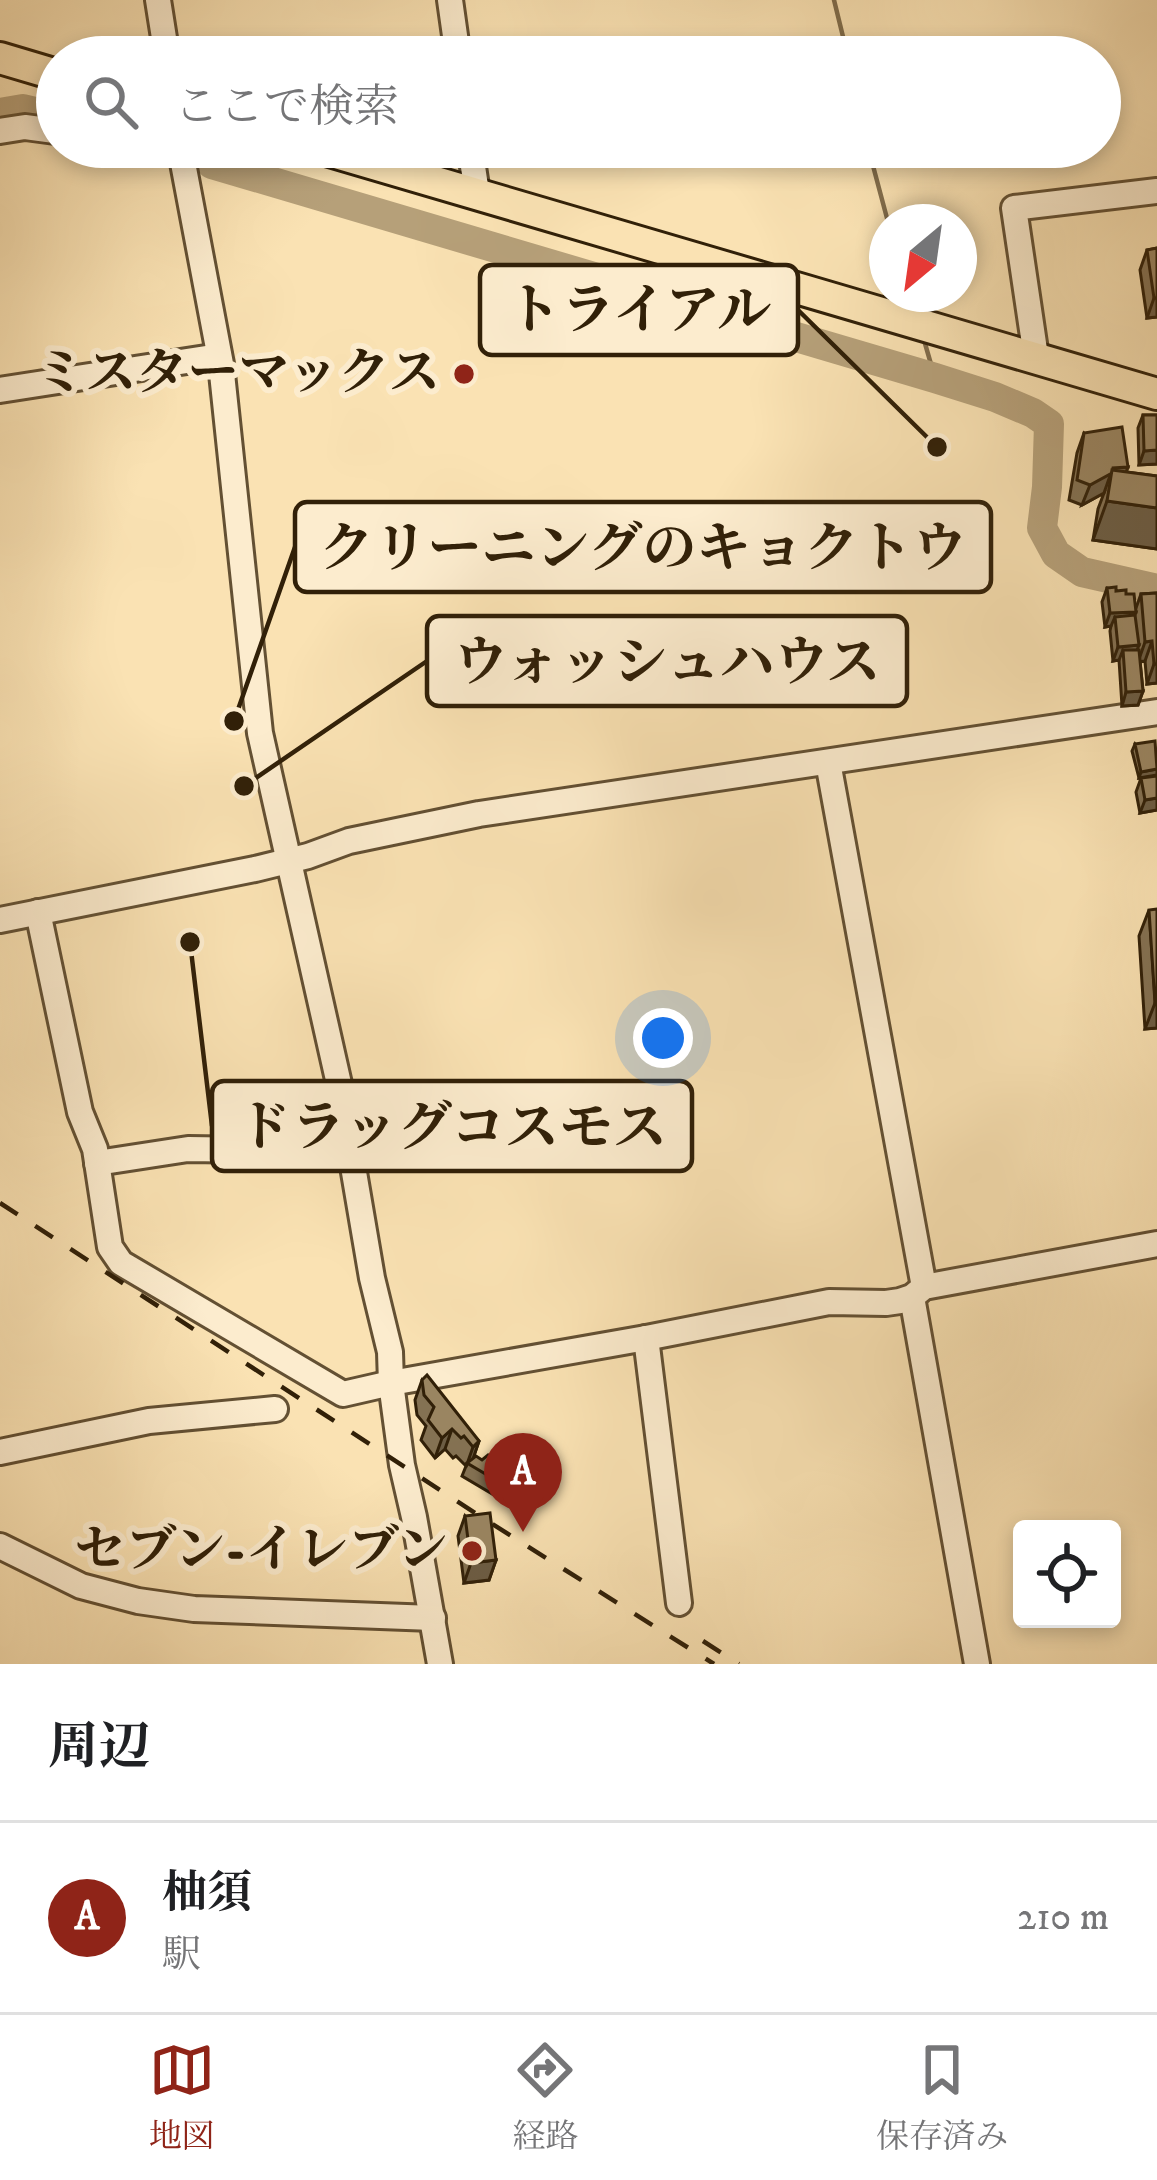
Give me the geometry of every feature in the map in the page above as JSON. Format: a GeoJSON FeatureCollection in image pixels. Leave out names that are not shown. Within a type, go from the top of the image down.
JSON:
{"type":"FeatureCollection","features":[{"type":"Feature","properties":{"kind":"main road"},"geometry":{"type":"LineString","coordinates":[[0,58],[36,69]]}},
{"type":"Feature","properties":{"kind":"main road"},"geometry":{"type":"LineString","coordinates":[[390,168],[1157,394]]}},
{"type":"Feature","properties":{"kind":"street"},"geometry":{"type":"LineString","coordinates":[[158,0],[164,36]]}},
{"type":"Feature","properties":{"kind":"street"},"geometry":{"type":"LineString","coordinates":[[450,0],[455,36]]}},
{"type":"Feature","properties":{"kind":"street"},"geometry":{"type":"LineString","coordinates":[[0,131],[36,128]]}},
{"type":"Feature","properties":{"kind":"street"},"geometry":{"type":"LineString","coordinates":[[183,168],[219,356],[260,733],[339,1084],[371,1278],[390,1352],[402,1465],[440,1664]]}},
{"type":"Feature","properties":{"kind":"street"},"geometry":{"type":"LineString","coordinates":[[473,168],[477,193]]}},
{"type":"Feature","properties":{"kind":"street"},"geometry":{"type":"LineString","coordinates":[[1036,357],[1014,208],[1157,191]]}},
{"type":"Feature","properties":{"kind":"street"},"geometry":{"type":"LineString","coordinates":[[0,390],[219,356]]}},
{"type":"Feature","properties":{"kind":"street"},"geometry":{"type":"LineString","coordinates":[[0,920],[255,869],[349,841],[479,814],[1157,712]]}},
{"type":"Feature","properties":{"kind":"street"},"geometry":{"type":"LineString","coordinates":[[828,762],[977,1664]]}},
{"type":"Feature","properties":{"kind":"street"},"geometry":{"type":"LineString","coordinates":[[38,912],[76,1094],[97,1162],[110,1247],[121,1262],[343,1394],[830,1302],[886,1303],[918,1292],[1157,1244]]}},
{"type":"Feature","properties":{"kind":"street"},"geometry":{"type":"LineString","coordinates":[[97,1162],[188,1150],[262,1150],[300,1142]]}},
{"type":"Feature","properties":{"kind":"street"},"geometry":{"type":"LineString","coordinates":[[646,1338],[679,1604]]}},
{"type":"Feature","properties":{"kind":"street"},"geometry":{"type":"LineString","coordinates":[[0,1452],[149,1421],[274,1409]]}},
{"type":"Feature","properties":{"kind":"street"},"geometry":{"type":"LineString","coordinates":[[0,1546],[81,1586],[138,1601],[194,1609],[433,1618]]}},
{"type":"Feature","properties":{"kind":"building"},"geometry":{"type":"Polygon","coordinates":[[[1157,248],[1157,298],[1154,298],[1147,250],[1157,248]]]}},
{"type":"Feature","properties":{"kind":"building"},"geometry":{"type":"Polygon","coordinates":[[[1143,415],[1157,415],[1157,450],[1144,451],[1143,415]]]}},
{"type":"Feature","properties":{"kind":"building"},"geometry":{"type":"Polygon","coordinates":[[[1122,427],[1128,467],[1113,468],[1090,485],[1077,480],[1084,433],[1122,427]]]}},
{"type":"Feature","properties":{"kind":"building"},"geometry":{"type":"Polygon","coordinates":[[[1112,470],[1157,476],[1157,508],[1107,501],[1112,470]]]}},
{"type":"Feature","properties":{"kind":"building"},"geometry":{"type":"Polygon","coordinates":[[[1116,587],[1116,591],[1134,594],[1136,612],[1110,613],[1107,588],[1116,587]]]}},
{"type":"Feature","properties":{"kind":"building"},"geometry":{"type":"Polygon","coordinates":[[[1157,593],[1154,664],[1152,641],[1145,642],[1141,594],[1157,593]]]}},
{"type":"Feature","properties":{"kind":"building"},"geometry":{"type":"Polygon","coordinates":[[[1135,615],[1139,645],[1118,647],[1115,617],[1135,615]]]}},
{"type":"Feature","properties":{"kind":"building"},"geometry":{"type":"Polygon","coordinates":[[[1123,650],[1139,650],[1143,691],[1126,692],[1123,650]]]}},
{"type":"Feature","properties":{"kind":"building"},"geometry":{"type":"Polygon","coordinates":[[[1155,741],[1157,769],[1141,772],[1135,744],[1155,741]]]}},
{"type":"Feature","properties":{"kind":"building"},"geometry":{"type":"Polygon","coordinates":[[[1157,776],[1157,798],[1145,800],[1141,778],[1157,776]]]}},
{"type":"Feature","properties":{"kind":"building"},"geometry":{"type":"Polygon","coordinates":[[[1157,909],[1157,1003],[1155,1003],[1149,910],[1157,909]]]}},
{"type":"Feature","properties":{"kind":"building"},"geometry":{"type":"Polygon","coordinates":[[[427,1375],[479,1441],[473,1447],[452,1429],[442,1438],[428,1420],[434,1407],[424,1395],[422,1380],[427,1375]]]}},
{"type":"Feature","properties":{"kind":"building"},"geometry":{"type":"Polygon","coordinates":[[[488,1455],[528,1496],[526,1498],[467,1463],[488,1455]]]}},
{"type":"Feature","properties":{"kind":"building"},"geometry":{"type":"Polygon","coordinates":[[[490,1513],[496,1560],[471,1563],[465,1516],[490,1513]]]}},
{"type":"Feature","properties":{"kind":"waterway"},"geometry":{"type":"LineString","coordinates":[[834,0],[843,36]]}},
{"type":"Feature","properties":{"kind":"waterway"},"geometry":{"type":"LineString","coordinates":[[0,113],[36,112]]}},
{"type":"Feature","properties":{"kind":"waterway"},"geometry":{"type":"LineString","coordinates":[[226,168],[935,378],[1033,413],[1049,424],[1042,528],[1056,554],[1082,572],[1157,589]]}},
{"type":"Feature","properties":{"kind":"waterway"},"geometry":{"type":"LineString","coordinates":[[874,168],[883,204]]}},
{"type":"Feature","properties":{"kind":"waterway"},"geometry":{"type":"LineString","coordinates":[[924,340],[935,378]]}},
{"type":"Feature","properties":{"kind":"railway"},"geometry":{"type":"LineString","coordinates":[[0,1203],[714,1664]]}},
{"type":"Feature","properties":{"kind":"railway"},"geometry":{"type":"LineString","coordinates":[[703,1641],[739,1664]]}},
{"type":"Feature","properties":{"kind":"place","name":"ミスターマックス"},"geometry":{"type":"Point","coordinates":[464,374]}},
{"type":"Feature","properties":{"kind":"place","name":"トライアル"},"geometry":{"type":"Point","coordinates":[937,447]}},
{"type":"Feature","properties":{"kind":"place","name":"クリーニングのキョクトウ"},"geometry":{"type":"Point","coordinates":[234,721]}},
{"type":"Feature","properties":{"kind":"place","name":"ウォッシュハウス"},"geometry":{"type":"Point","coordinates":[244,786]}},
{"type":"Feature","properties":{"kind":"place","name":"ドラッグコスモス"},"geometry":{"type":"Point","coordinates":[190,942]}},
{"type":"Feature","properties":{"kind":"place","name":"柚須"},"geometry":{"type":"Point","coordinates":[523,1532]}},
{"type":"Feature","properties":{"kind":"place","name":"セブン-イレブン"},"geometry":{"type":"Point","coordinates":[472,1551]}}]}
